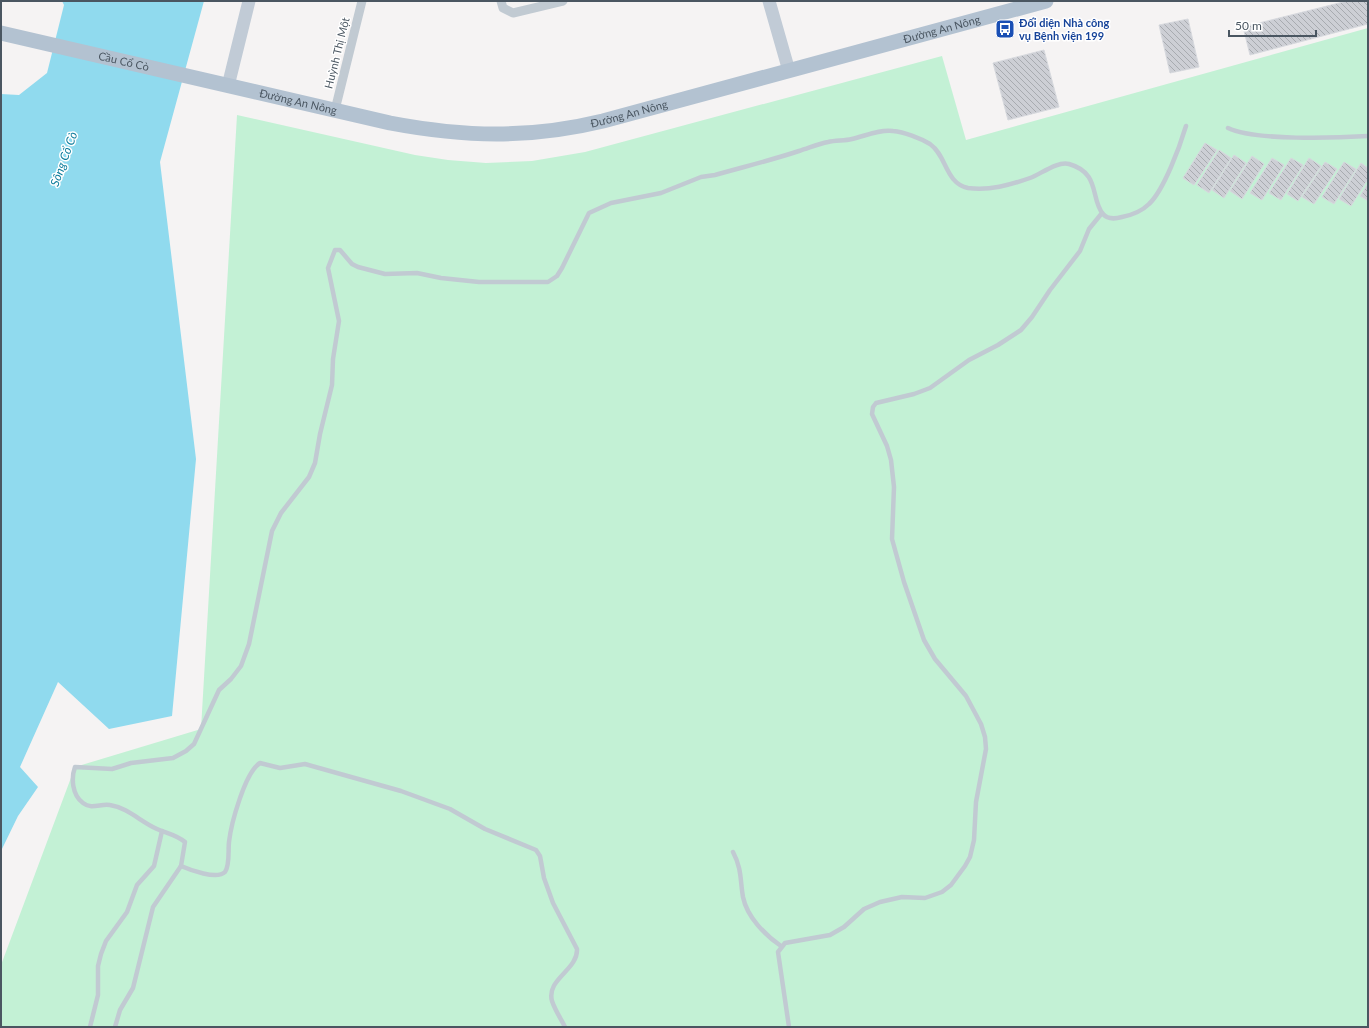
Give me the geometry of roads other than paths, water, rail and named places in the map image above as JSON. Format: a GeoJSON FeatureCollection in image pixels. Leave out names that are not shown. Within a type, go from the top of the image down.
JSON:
{"type":"FeatureCollection","features":[{"type":"Feature","properties":{"kind":"main road","name":"Đường An Nông"},"geometry":{"type":"LineString","coordinates":[[205,80],[412,127],[456,134],[498,135],[538,133],[603,121],[1046,1]]}},
{"type":"Feature","properties":{"kind":"main road","name":"Cầu Cổ Cò"},"geometry":{"type":"LineString","coordinates":[[1,33],[205,80]]}},
{"type":"Feature","properties":{"kind":"street"},"geometry":{"type":"LineString","coordinates":[[228,86],[249,1]]}},
{"type":"Feature","properties":{"kind":"street","name":"Huỳnh Thị Một"},"geometry":{"type":"LineString","coordinates":[[335,110],[362,1]]}},
{"type":"Feature","properties":{"kind":"street"},"geometry":{"type":"LineString","coordinates":[[501,1],[503,8],[513,13],[563,1]]}},
{"type":"Feature","properties":{"kind":"street"},"geometry":{"type":"LineString","coordinates":[[769,1],[789,71]]}},
{"type":"Feature","properties":{"kind":"lane"},"geometry":{"type":"LineString","coordinates":[[115,1027],[120,1010],[133,988],[153,907],[181,866],[185,842],[180,838],[162,831],[118,807],[109,804],[89,806],[82,802],[73,786],[71,776],[75,766],[112,769],[131,763],[173,758],[186,751],[194,744],[219,690],[232,679],[241,666],[249,644],[272,531],[281,513],[309,477],[315,463],[320,434],[332,385],[333,359],[339,321],[328,268],[335,250],[340,250],[352,264],[358,267],[385,274],[417,273],[441,278],[479,282],[548,282],[557,276],[562,268],[589,213],[601,206],[661,193],[701,177],[715,175],[828,142],[851,139],[883,130],[904,134],[930,144],[940,156],[954,182],[968,188],[982,190],[999,186],[1031,178],[1059,165],[1068,164],[1085,174],[1092,182],[1102,213],[1107,218],[1124,217],[1141,210],[1150,203],[1157,194],[1179,148],[1186,126]]}},
{"type":"Feature","properties":{"kind":"lane"},"geometry":{"type":"LineString","coordinates":[[1228,128],[1238,133],[1273,136],[1340,138],[1368,136]]}},
{"type":"Feature","properties":{"kind":"lane"},"geometry":{"type":"LineString","coordinates":[[789,1027],[778,952],[781,946],[785,943],[830,935],[844,927],[864,909],[880,902],[902,897],[925,898],[935,896],[951,885],[970,857],[976,826],[976,802],[986,749],[985,737],[981,724],[966,696],[935,659],[924,640],[904,582],[892,539],[894,487],[891,460],[888,446],[874,420],[872,414],[873,407],[876,403],[914,394],[930,388],[969,360],[998,346],[1021,330],[1080,251],[1089,229],[1102,213]]}},
{"type":"Feature","properties":{"kind":"lane"},"geometry":{"type":"LineString","coordinates":[[181,866],[194,872],[219,875],[224,872],[227,868],[229,840],[245,783],[251,771],[260,763],[280,768],[305,764],[401,791],[450,809],[485,829],[536,850],[540,856],[544,878],[552,903],[577,949],[574,963],[557,981],[552,992],[552,1000],[564,1027]]}},
{"type":"Feature","properties":{"kind":"lane"},"geometry":{"type":"LineString","coordinates":[[90,1027],[98,995],[98,966],[101,954],[106,941],[127,912],[137,885],[154,866],[162,831]]}},
{"type":"Feature","properties":{"kind":"lane"},"geometry":{"type":"LineString","coordinates":[[733,852],[739,864],[743,899],[746,906],[753,918],[770,938],[781,946]]}},
{"type":"Feature","properties":{"kind":"water","name":"Sông Cổ Cò"},"geometry":{"type":"Polygon","coordinates":[[[62,1],[204,1],[160,162],[196,459],[172,716],[109,729],[58,682],[20,767],[38,787],[18,816],[1,851],[1,94],[19,95],[47,73],[64,5],[62,1]]]}},
{"type":"Feature","properties":{"kind":"place","name":"Đối diện Nhà công vụ Bệnh viện 199"},"geometry":{"type":"Point","coordinates":[1005,29]}}]}
